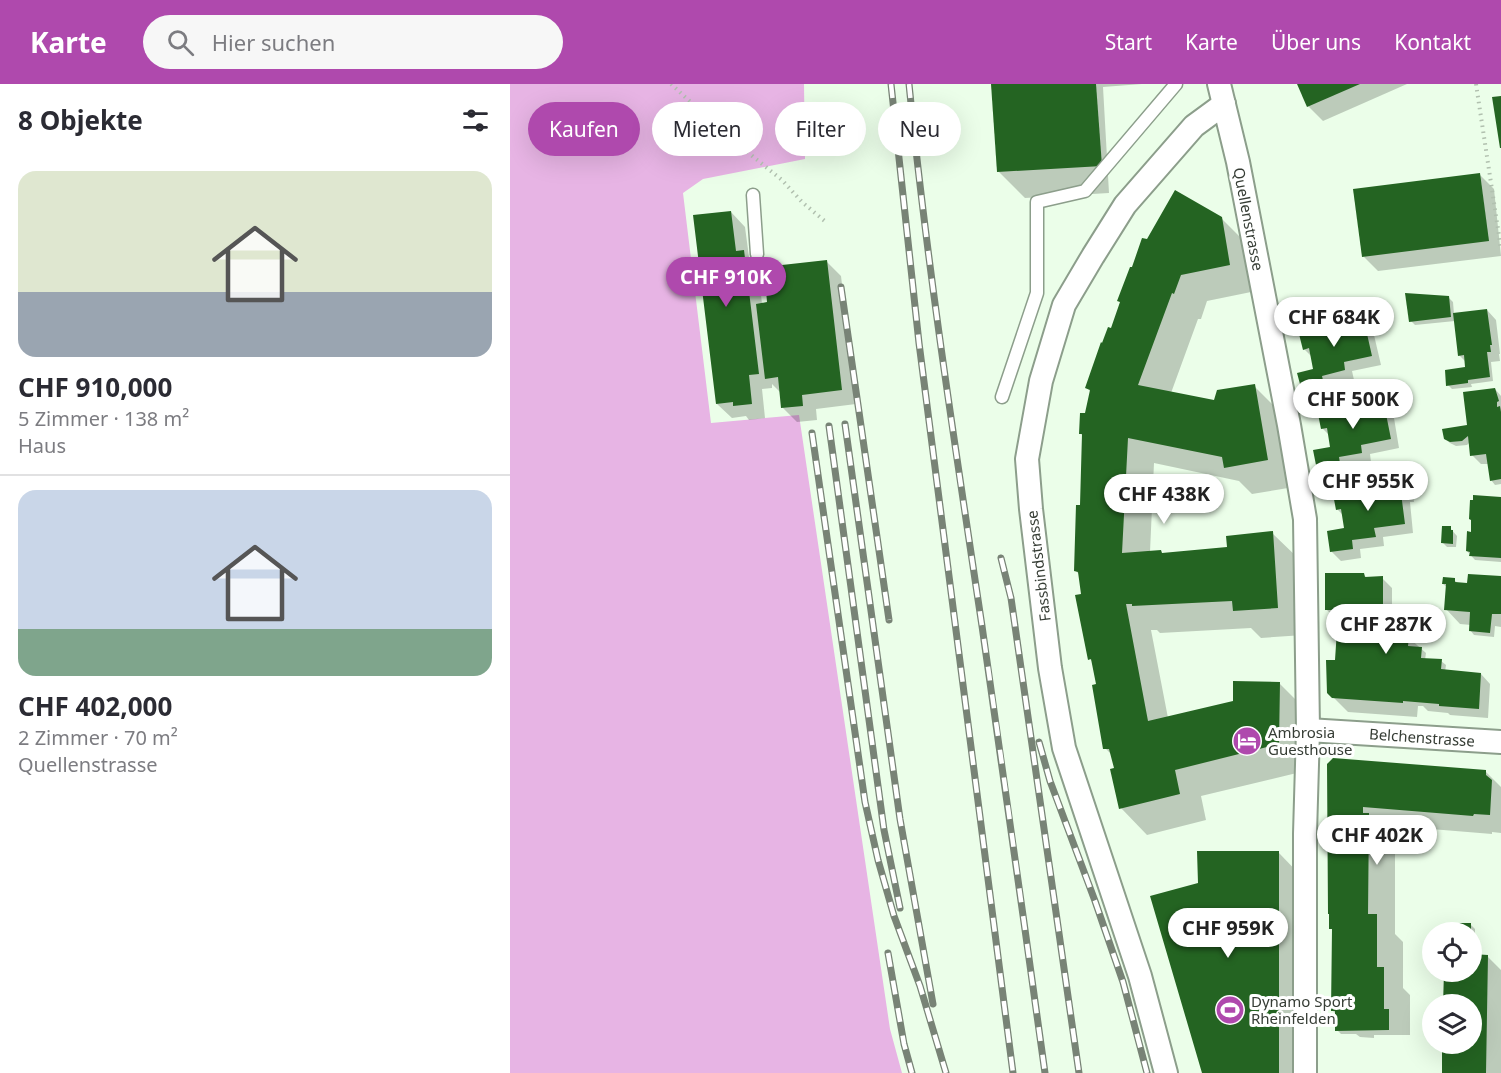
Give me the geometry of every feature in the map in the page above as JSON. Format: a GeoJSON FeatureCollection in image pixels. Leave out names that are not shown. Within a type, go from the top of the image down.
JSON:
{"type":"FeatureCollection","features":[{"type":"Feature","properties":{"kind":"street","name":"Quellenstrasse"},"geometry":{"type":"LineString","coordinates":[[1222,94],[1238,162],[1305,519],[1308,730],[1305,834],[1305,1073]]}},
{"type":"Feature","properties":{"kind":"street","name":"Fassbindstrasse"},"geometry":{"type":"LineString","coordinates":[[1166,1073],[1140,976],[1064,748],[1050,668],[1030,509],[1027,459],[1041,381],[1064,305],[1125,206],[1222,94]]}},
{"type":"Feature","properties":{"kind":"street","name":"Belchenstrasse"},"geometry":{"type":"LineString","coordinates":[[1308,730],[1501,742]]}},
{"type":"Feature","properties":{"kind":"lane"},"geometry":{"type":"LineString","coordinates":[[1002,397],[1037,293],[1037,202],[1085,191],[1176,84]]}},
{"type":"Feature","properties":{"kind":"lane"},"geometry":{"type":"LineString","coordinates":[[753,195],[757,254]]}},
{"type":"Feature","properties":{"kind":"path"},"geometry":{"type":"LineString","coordinates":[[671,84],[730,138],[782,180],[802,202],[827,223]]}},
{"type":"Feature","properties":{"kind":"path"},"geometry":{"type":"LineString","coordinates":[[1476,84],[1501,249]]}},
{"type":"Feature","properties":{"kind":"shaded area"},"geometry":{"type":"Polygon","coordinates":[[[510,84],[804,84],[804,102],[775,102],[775,156],[805,156],[805,159],[703,179],[683,193],[711,423],[799,415],[890,1029],[902,1073],[510,1073],[510,84]]]}},
{"type":"Feature","properties":{"kind":"building"},"geometry":{"type":"Polygon","coordinates":[[[991,84],[1096,84],[1102,166],[997,172],[991,84]]]}},
{"type":"Feature","properties":{"kind":"building"},"geometry":{"type":"Polygon","coordinates":[[[1297,84],[1360,84],[1307,107],[1297,84]]]}},
{"type":"Feature","properties":{"kind":"building"},"geometry":{"type":"Polygon","coordinates":[[[1501,96],[1501,148],[1500,148],[1492,97],[1501,96]]]}},
{"type":"Feature","properties":{"kind":"building"},"geometry":{"type":"Polygon","coordinates":[[[1480,173],[1489,241],[1362,257],[1353,189],[1480,173]]]}},
{"type":"Feature","properties":{"kind":"building"},"geometry":{"type":"Polygon","coordinates":[[[1175,190],[1222,217],[1230,265],[1181,275],[1174,294],[1172,293],[1138,385],[1214,400],[1217,390],[1255,384],[1268,460],[1224,468],[1222,457],[1128,438],[1122,553],[1161,550],[1162,553],[1227,547],[1226,536],[1273,531],[1278,608],[1233,611],[1232,601],[1132,606],[1132,604],[1126,604],[1148,721],[1233,701],[1233,681],[1280,682],[1279,744],[1175,770],[1180,794],[1119,809],[1110,769],[1114,768],[1109,749],[1103,749],[1092,685],[1096,684],[1091,659],[1088,660],[1075,595],[1081,594],[1078,572],[1074,571],[1076,505],[1080,505],[1082,434],[1079,434],[1080,413],[1085,413],[1090,390],[1085,388],[1101,342],[1108,327],[1111,328],[1120,302],[1117,301],[1142,238],[1147,239],[1175,190]]]}},
{"type":"Feature","properties":{"kind":"building"},"geometry":{"type":"Polygon","coordinates":[[[731,211],[736,251],[744,250],[759,374],[749,375],[752,404],[733,406],[733,402],[716,404],[693,215],[731,211]]]}},
{"type":"Feature","properties":{"kind":"building"},"geometry":{"type":"Polygon","coordinates":[[[827,260],[842,390],[802,395],[803,406],[781,408],[778,377],[765,379],[756,304],[767,302],[764,267],[827,260]]]}},
{"type":"Feature","properties":{"kind":"building"},"geometry":{"type":"Polygon","coordinates":[[[1405,293],[1449,296],[1451,317],[1409,322],[1405,293]]]}},
{"type":"Feature","properties":{"kind":"building"},"geometry":{"type":"Polygon","coordinates":[[[1367,309],[1370,324],[1365,325],[1372,356],[1344,362],[1345,370],[1322,376],[1325,389],[1303,395],[1297,373],[1313,369],[1309,348],[1303,350],[1299,334],[1335,325],[1333,317],[1367,309]]]}},
{"type":"Feature","properties":{"kind":"building"},"geometry":{"type":"Polygon","coordinates":[[[1487,309],[1492,345],[1490,345],[1491,352],[1487,352],[1490,377],[1446,386],[1445,370],[1465,367],[1464,355],[1458,356],[1453,313],[1487,309]]]}},
{"type":"Feature","properties":{"kind":"building"},"geometry":{"type":"Polygon","coordinates":[[[1495,388],[1499,401],[1497,407],[1500,406],[1501,412],[1501,479],[1490,481],[1486,454],[1470,456],[1468,436],[1462,441],[1450,442],[1444,439],[1442,429],[1467,425],[1463,392],[1495,388]]]}},
{"type":"Feature","properties":{"kind":"building"},"geometry":{"type":"Polygon","coordinates":[[[1387,391],[1390,408],[1385,409],[1391,439],[1361,445],[1362,453],[1339,457],[1341,470],[1318,475],[1313,450],[1330,447],[1327,428],[1321,429],[1318,414],[1354,407],[1353,398],[1387,391]]]}},
{"type":"Feature","properties":{"kind":"building"},"geometry":{"type":"Polygon","coordinates":[[[1403,476],[1405,493],[1401,493],[1405,524],[1374,528],[1376,537],[1352,540],[1353,549],[1330,552],[1327,531],[1344,528],[1341,509],[1336,510],[1333,494],[1370,489],[1369,480],[1403,476]]]}},
{"type":"Feature","properties":{"kind":"building"},"geometry":{"type":"Polygon","coordinates":[[[1473,495],[1501,497],[1501,558],[1469,556],[1470,552],[1466,551],[1467,531],[1471,532],[1470,500],[1473,500],[1473,495]]]}},
{"type":"Feature","properties":{"kind":"building"},"geometry":{"type":"Polygon","coordinates":[[[1442,526],[1451,526],[1453,544],[1441,543],[1442,526]]]}},
{"type":"Feature","properties":{"kind":"building"},"geometry":{"type":"Polygon","coordinates":[[[1325,573],[1364,573],[1365,577],[1383,576],[1383,634],[1409,636],[1408,646],[1422,647],[1421,658],[1442,659],[1441,669],[1481,673],[1479,709],[1403,701],[1403,703],[1332,698],[1327,693],[1326,660],[1335,660],[1337,630],[1359,632],[1358,610],[1325,610],[1325,573]]]}},
{"type":"Feature","properties":{"kind":"building"},"geometry":{"type":"Polygon","coordinates":[[[1468,574],[1501,576],[1501,614],[1492,614],[1490,633],[1469,631],[1470,612],[1444,610],[1446,584],[1442,584],[1443,577],[1455,578],[1455,582],[1467,583],[1468,574]]]}},
{"type":"Feature","properties":{"kind":"building"},"geometry":{"type":"Polygon","coordinates":[[[1424,613],[1437,614],[1436,628],[1424,627],[1424,613]]]}},
{"type":"Feature","properties":{"kind":"building"},"geometry":{"type":"Polygon","coordinates":[[[1333,758],[1486,770],[1486,775],[1492,780],[1490,815],[1474,814],[1473,816],[1363,807],[1363,813],[1369,813],[1368,914],[1377,914],[1377,967],[1384,967],[1384,1009],[1389,1009],[1389,1030],[1335,1031],[1335,1011],[1331,1011],[1332,929],[1329,929],[1328,914],[1327,764],[1333,758]]]}},
{"type":"Feature","properties":{"kind":"building"},"geometry":{"type":"Polygon","coordinates":[[[1197,851],[1279,851],[1279,1073],[1202,1073],[1150,896],[1198,883],[1197,851]]]}},
{"type":"Feature","properties":{"kind":"building"},"geometry":{"type":"Polygon","coordinates":[[[1482,955],[1488,955],[1486,1073],[1442,1073],[1442,1054],[1482,1054],[1482,994],[1443,994],[1444,982],[1482,982],[1482,955]]]}},
{"type":"Feature","properties":{"kind":"railway"},"geometry":{"type":"LineString","coordinates":[[891,84],[919,343],[1013,1073]]}},
{"type":"Feature","properties":{"kind":"railway"},"geometry":{"type":"LineString","coordinates":[[909,84],[942,355],[1045,1073]]}},
{"type":"Feature","properties":{"kind":"railway"},"geometry":{"type":"LineString","coordinates":[[841,287],[889,620]]}},
{"type":"Feature","properties":{"kind":"railway"},"geometry":{"type":"LineString","coordinates":[[845,424],[900,819],[933,1004]]}},
{"type":"Feature","properties":{"kind":"railway"},"geometry":{"type":"LineString","coordinates":[[829,426],[884,830],[900,908]]}},
{"type":"Feature","properties":{"kind":"railway"},"geometry":{"type":"LineString","coordinates":[[812,433],[865,802],[894,916],[920,986],[946,1073]]}},
{"type":"Feature","properties":{"kind":"railway"},"geometry":{"type":"LineString","coordinates":[[1001,558],[1011,598],[1079,1073]]}},
{"type":"Feature","properties":{"kind":"railway"},"geometry":{"type":"LineString","coordinates":[[1039,742],[1050,781],[1123,982],[1147,1073]]}},
{"type":"Feature","properties":{"kind":"railway"},"geometry":{"type":"LineString","coordinates":[[888,953],[904,1044],[912,1073]]}},
{"type":"Feature","properties":{"kind":"place","name":"Ambrosia Guesthouse"},"geometry":{"type":"Point","coordinates":[1247,741]}},
{"type":"Feature","properties":{"kind":"place","name":"Dynamo Sport Rheinfelden"},"geometry":{"type":"Point","coordinates":[1230,1010]}}]}
